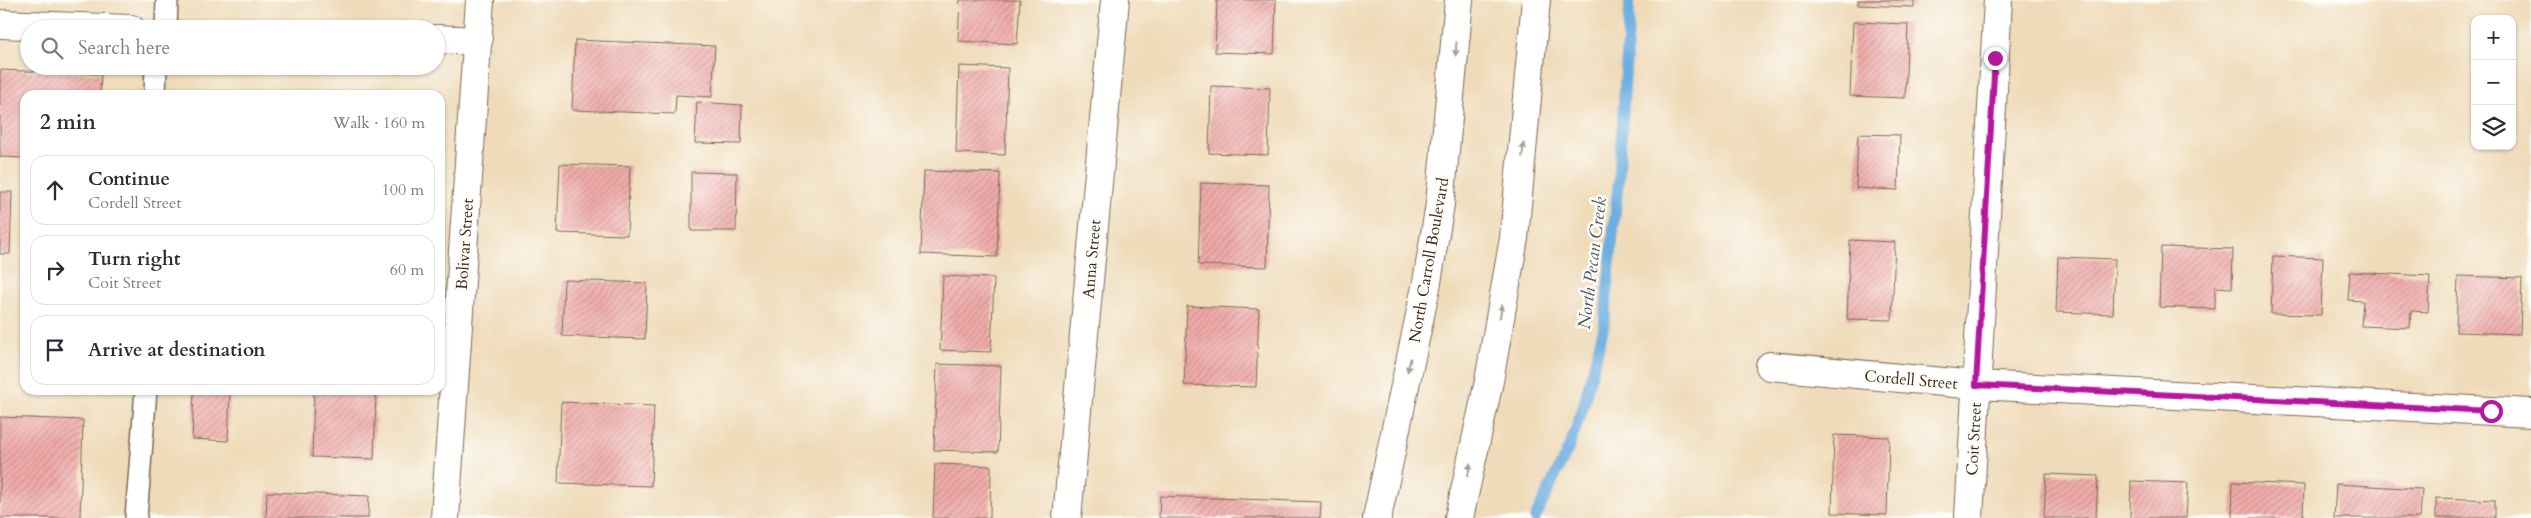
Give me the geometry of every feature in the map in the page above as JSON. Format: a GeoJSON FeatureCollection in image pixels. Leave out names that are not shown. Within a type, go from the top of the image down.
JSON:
{"type":"FeatureCollection","features":[{"type":"Feature","properties":{"kind":"street","name":"Bolivar Street"},"geometry":{"type":"LineString","coordinates":[[445,518],[480,0]]}},
{"type":"Feature","properties":{"kind":"street","name":"Anna Street"},"geometry":{"type":"LineString","coordinates":[[1067,518],[1115,0]]}},
{"type":"Feature","properties":{"kind":"street","name":"North Carroll Boulevard"},"geometry":{"type":"LineString","coordinates":[[1377,518],[1427,282],[1440,204],[1459,0]]}},
{"type":"Feature","properties":{"kind":"street"},"geometry":{"type":"LineString","coordinates":[[1459,518],[1489,381],[1514,238],[1536,0]]}},
{"type":"Feature","properties":{"kind":"street","name":"Coit Street"},"geometry":{"type":"LineString","coordinates":[[1968,518],[1998,0]]}},
{"type":"Feature","properties":{"kind":"street"},"geometry":{"type":"LineString","coordinates":[[0,24],[20,25]]}},
{"type":"Feature","properties":{"kind":"street"},"geometry":{"type":"LineString","coordinates":[[445,39],[478,41]]}},
{"type":"Feature","properties":{"kind":"street","name":"Cordell Street"},"geometry":{"type":"LineString","coordinates":[[1770,366],[1976,385],[2531,413]]}},
{"type":"Feature","properties":{"kind":"lane"},"geometry":{"type":"LineString","coordinates":[[166,20],[167,0]]}},
{"type":"Feature","properties":{"kind":"lane"},"geometry":{"type":"LineString","coordinates":[[155,90],[156,75]]}},
{"type":"Feature","properties":{"kind":"lane"},"geometry":{"type":"LineString","coordinates":[[136,518],[146,395]]}},
{"type":"Feature","properties":{"kind":"building"},"geometry":{"type":"Polygon","coordinates":[[[960,0],[1020,0],[1017,44],[958,41],[960,0]]]}},
{"type":"Feature","properties":{"kind":"building"},"geometry":{"type":"Polygon","coordinates":[[[1217,0],[1276,0],[1274,54],[1215,52],[1217,0]]]}},
{"type":"Feature","properties":{"kind":"building"},"geometry":{"type":"Polygon","coordinates":[[[1858,0],[1914,0],[1914,7],[1858,5],[1858,0]]]}},
{"type":"Feature","properties":{"kind":"building"},"geometry":{"type":"Polygon","coordinates":[[[1853,22],[1908,24],[1905,98],[1850,96],[1853,22]]]}},
{"type":"Feature","properties":{"kind":"building"},"geometry":{"type":"Polygon","coordinates":[[[575,40],[715,46],[712,97],[676,95],[675,114],[572,110],[575,40]]]}},
{"type":"Feature","properties":{"kind":"building"},"geometry":{"type":"Polygon","coordinates":[[[959,66],[1008,68],[1005,155],[956,153],[959,66]]]}},
{"type":"Feature","properties":{"kind":"building"},"geometry":{"type":"Polygon","coordinates":[[[0,70],[20,71],[20,75],[101,75],[100,90],[20,90],[20,158],[0,157],[0,70]]]}},
{"type":"Feature","properties":{"kind":"building"},"geometry":{"type":"Polygon","coordinates":[[[1211,86],[1270,88],[1268,155],[1209,153],[1211,86]]]}},
{"type":"Feature","properties":{"kind":"building"},"geometry":{"type":"Polygon","coordinates":[[[697,102],[742,105],[741,144],[695,143],[697,102]]]}},
{"type":"Feature","properties":{"kind":"building"},"geometry":{"type":"Polygon","coordinates":[[[1858,134],[1900,135],[1898,190],[1856,188],[1858,134]]]}},
{"type":"Feature","properties":{"kind":"building"},"geometry":{"type":"Polygon","coordinates":[[[560,164],[630,166],[627,235],[557,233],[560,164]]]}},
{"type":"Feature","properties":{"kind":"building"},"geometry":{"type":"Polygon","coordinates":[[[924,171],[1000,173],[997,257],[921,254],[924,171]]]}},
{"type":"Feature","properties":{"kind":"building"},"geometry":{"type":"Polygon","coordinates":[[[691,172],[737,173],[736,231],[691,231],[691,172]]]}},
{"type":"Feature","properties":{"kind":"building"},"geometry":{"type":"Polygon","coordinates":[[[1201,183],[1269,185],[1267,267],[1198,265],[1201,183]]]}},
{"type":"Feature","properties":{"kind":"building"},"geometry":{"type":"Polygon","coordinates":[[[0,192],[12,192],[10,254],[0,254],[0,192]]]}},
{"type":"Feature","properties":{"kind":"building"},"geometry":{"type":"Polygon","coordinates":[[[1850,240],[1895,242],[1892,320],[1847,319],[1850,240]]]}},
{"type":"Feature","properties":{"kind":"building"},"geometry":{"type":"Polygon","coordinates":[[[2161,247],[2233,249],[2232,288],[2215,287],[2215,309],[2159,307],[2161,247]]]}},
{"type":"Feature","properties":{"kind":"building"},"geometry":{"type":"Polygon","coordinates":[[[2273,256],[2323,258],[2321,315],[2271,314],[2273,256]]]}},
{"type":"Feature","properties":{"kind":"building"},"geometry":{"type":"Polygon","coordinates":[[[2058,257],[2115,259],[2113,314],[2056,312],[2058,257]]]}},
{"type":"Feature","properties":{"kind":"building"},"geometry":{"type":"Polygon","coordinates":[[[2350,272],[2430,276],[2428,312],[2411,311],[2410,328],[2361,326],[2363,301],[2348,300],[2350,272]]]}},
{"type":"Feature","properties":{"kind":"building"},"geometry":{"type":"Polygon","coordinates":[[[943,276],[994,278],[991,352],[940,350],[943,276]]]}},
{"type":"Feature","properties":{"kind":"building"},"geometry":{"type":"Polygon","coordinates":[[[2458,276],[2522,278],[2520,334],[2456,332],[2458,276]]]}},
{"type":"Feature","properties":{"kind":"building"},"geometry":{"type":"Polygon","coordinates":[[[564,280],[647,283],[645,339],[562,336],[564,280]]]}},
{"type":"Feature","properties":{"kind":"building"},"geometry":{"type":"Polygon","coordinates":[[[1187,306],[1259,309],[1256,387],[1184,385],[1187,306]]]}},
{"type":"Feature","properties":{"kind":"building"},"geometry":{"type":"Polygon","coordinates":[[[937,364],[1001,366],[998,452],[934,450],[937,364]]]}},
{"type":"Feature","properties":{"kind":"building"},"geometry":{"type":"Polygon","coordinates":[[[194,395],[230,395],[228,441],[192,439],[194,395]]]}},
{"type":"Feature","properties":{"kind":"building"},"geometry":{"type":"Polygon","coordinates":[[[314,395],[376,395],[374,459],[312,457],[314,395]]]}},
{"type":"Feature","properties":{"kind":"building"},"geometry":{"type":"Polygon","coordinates":[[[561,402],[654,406],[651,486],[558,483],[561,402]]]}},
{"type":"Feature","properties":{"kind":"building"},"geometry":{"type":"Polygon","coordinates":[[[0,417],[83,420],[80,518],[0,518],[0,417]]]}},
{"type":"Feature","properties":{"kind":"building"},"geometry":{"type":"Polygon","coordinates":[[[1834,435],[1889,437],[1887,515],[1832,513],[1834,435]]]}},
{"type":"Feature","properties":{"kind":"building"},"geometry":{"type":"Polygon","coordinates":[[[935,464],[991,466],[990,518],[933,518],[935,464]]]}},
{"type":"Feature","properties":{"kind":"building"},"geometry":{"type":"Polygon","coordinates":[[[2046,474],[2098,476],[2096,518],[2044,518],[2046,474]]]}},
{"type":"Feature","properties":{"kind":"building"},"geometry":{"type":"Polygon","coordinates":[[[2131,481],[2188,483],[2186,518],[2130,518],[2131,481]]]}},
{"type":"Feature","properties":{"kind":"building"},"geometry":{"type":"Polygon","coordinates":[[[2233,482],[2304,485],[2303,518],[2232,518],[2233,482]]]}},
{"type":"Feature","properties":{"kind":"building"},"geometry":{"type":"Polygon","coordinates":[[[2336,484],[2422,489],[2420,518],[2334,518],[2336,484]]]}},
{"type":"Feature","properties":{"kind":"building"},"geometry":{"type":"Polygon","coordinates":[[[267,492],[369,496],[368,518],[266,518],[267,492]]]}},
{"type":"Feature","properties":{"kind":"building"},"geometry":{"type":"Polygon","coordinates":[[[1160,496],[1321,502],[1320,518],[1159,518],[1160,496]]]}},
{"type":"Feature","properties":{"kind":"building"},"geometry":{"type":"Polygon","coordinates":[[[2436,498],[2495,500],[2495,518],[2436,518],[2436,498]]]}},
{"type":"Feature","properties":{"kind":"waterway","name":"North Pecan Creek"},"geometry":{"type":"LineString","coordinates":[[1535,518],[1570,445],[1582,411],[1604,326],[1619,175],[1630,0]]}},
{"type":"Feature","properties":{"kind":"route"},"geometry":{"type":"LineString","coordinates":[[1995,58],[1976,385],[2491,411]]}}]}
